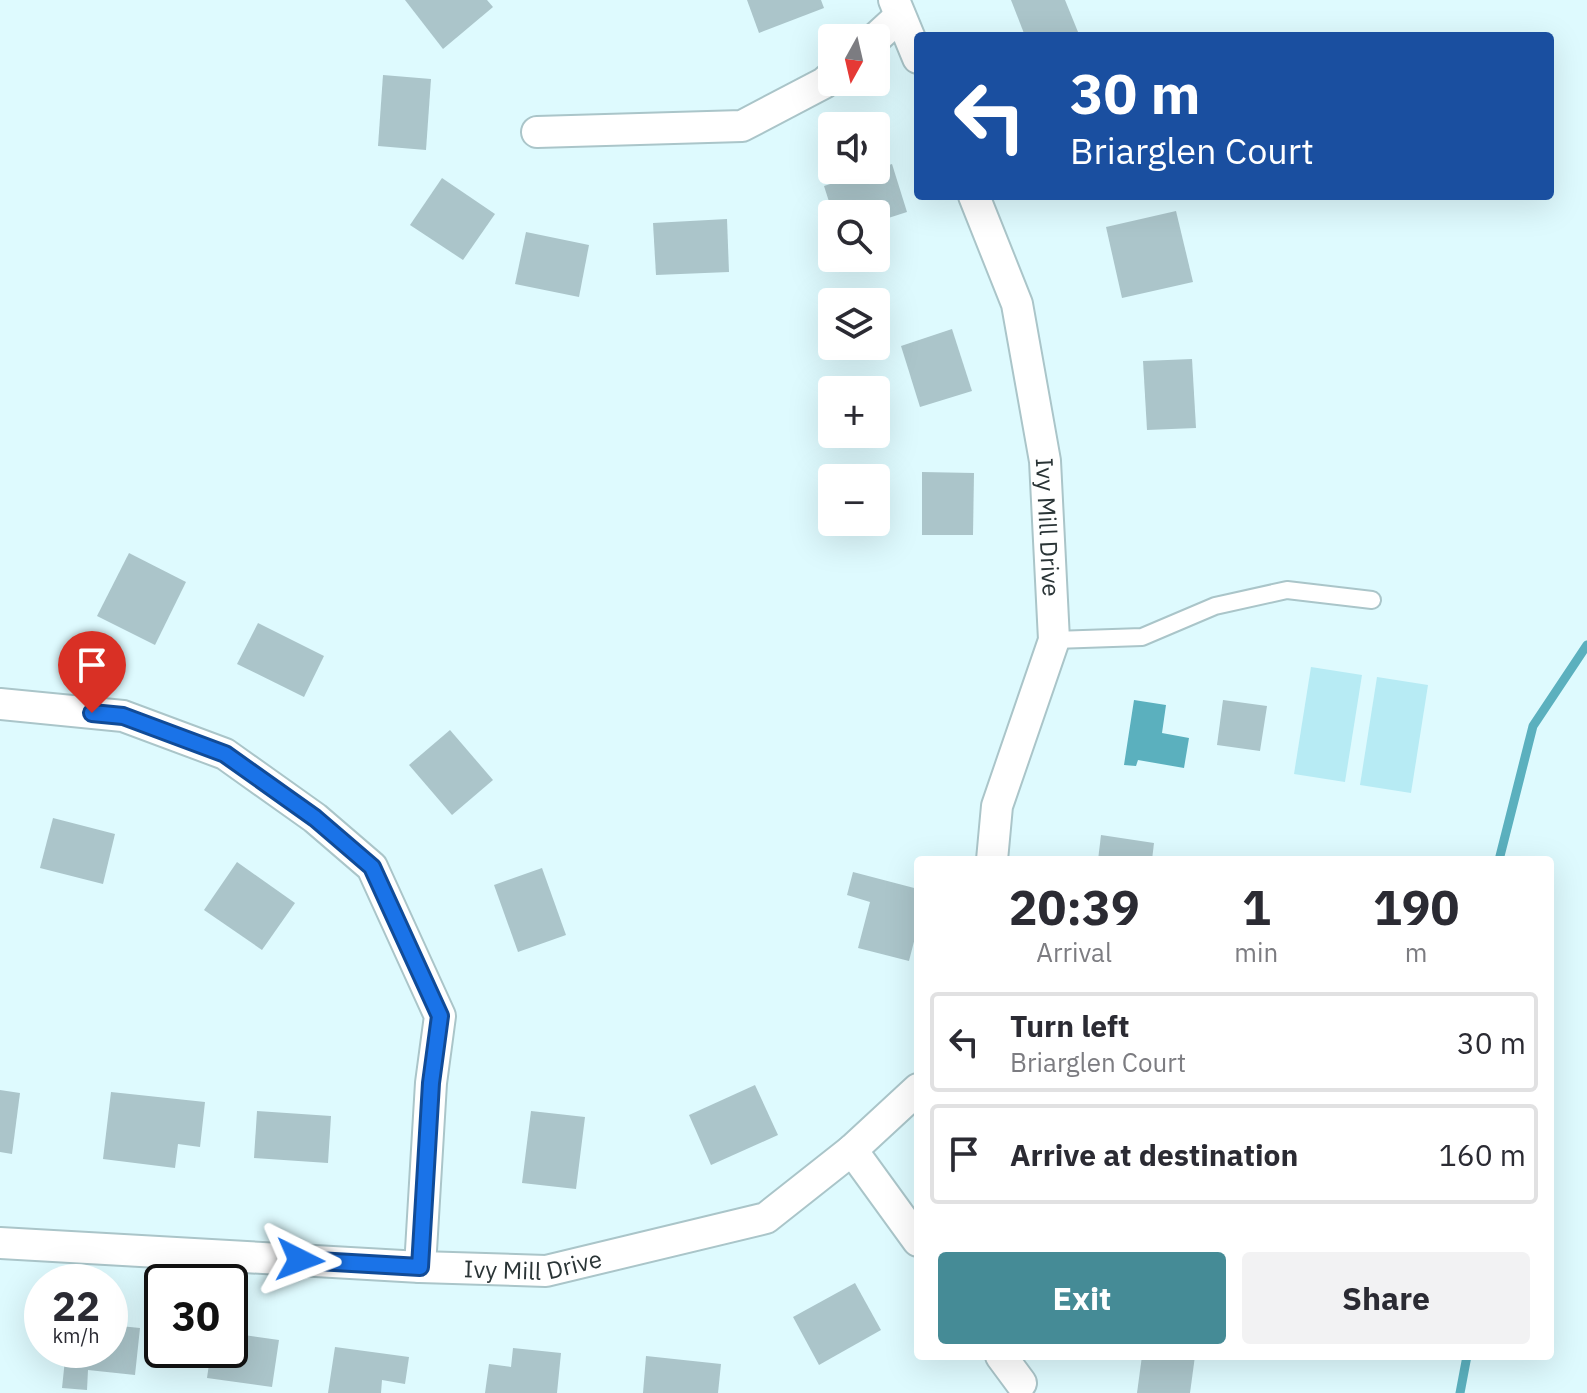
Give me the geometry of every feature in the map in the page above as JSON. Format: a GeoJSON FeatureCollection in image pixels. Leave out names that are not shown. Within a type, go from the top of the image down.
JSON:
{"type":"FeatureCollection","features":[{"type":"Feature","properties":{"kind":"street"},"geometry":{"type":"LineString","coordinates":[[897,8],[914,48]]}},
{"type":"Feature","properties":{"kind":"street"},"geometry":{"type":"LineString","coordinates":[[537,132],[742,126],[818,86]]}},
{"type":"Feature","properties":{"kind":"street","name":"Ivy Mill Drive"},"geometry":{"type":"LineString","coordinates":[[976,200],[1017,304],[1045,461],[1054,640],[997,806],[992,856]]}},
{"type":"Feature","properties":{"kind":"street"},"geometry":{"type":"LineString","coordinates":[[0,704],[123,716],[225,754],[315,818],[372,867],[440,1016],[431,1083],[420,1267]]}},
{"type":"Feature","properties":{"kind":"street","name":"Ivy Mill Drive"},"geometry":{"type":"LineString","coordinates":[[0,1243],[420,1267],[546,1271],[766,1218],[852,1150],[914,1093]]}},
{"type":"Feature","properties":{"kind":"street"},"geometry":{"type":"LineString","coordinates":[[852,1150],[914,1235]]}},
{"type":"Feature","properties":{"kind":"street"},"geometry":{"type":"LineString","coordinates":[[1004,1360],[1021,1383]]}},
{"type":"Feature","properties":{"kind":"lane"},"geometry":{"type":"LineString","coordinates":[[1054,640],[1142,637],[1215,606],[1287,590],[1372,600]]}},
{"type":"Feature","properties":{"kind":"shaded area"},"geometry":{"type":"Polygon","coordinates":[[[1311,667],[1362,675],[1345,782],[1294,774],[1311,667]]]}},
{"type":"Feature","properties":{"kind":"shaded area"},"geometry":{"type":"Polygon","coordinates":[[[1377,677],[1428,685],[1411,793],[1360,785],[1377,677]]]}},
{"type":"Feature","properties":{"kind":"shaded area"},"geometry":{"type":"Polygon","coordinates":[[[1134,700],[1166,705],[1162,733],[1189,738],[1184,768],[1138,760],[1136,766],[1124,765],[1134,700]]]}},
{"type":"Feature","properties":{"kind":"building"},"geometry":{"type":"Polygon","coordinates":[[[405,0],[487,0],[493,7],[443,49],[405,0]]]}},
{"type":"Feature","properties":{"kind":"building"},"geometry":{"type":"Polygon","coordinates":[[[747,0],[821,0],[824,8],[759,33],[747,0]]]}},
{"type":"Feature","properties":{"kind":"building"},"geometry":{"type":"Polygon","coordinates":[[[1011,0],[1065,0],[1078,32],[1023,32],[1011,0]]]}},
{"type":"Feature","properties":{"kind":"building"},"geometry":{"type":"Polygon","coordinates":[[[383,75],[431,79],[426,150],[378,146],[383,75]]]}},
{"type":"Feature","properties":{"kind":"building"},"geometry":{"type":"Polygon","coordinates":[[[890,165],[907,212],[890,217],[890,200],[828,200],[824,186],[830,184],[890,184],[890,165]]]}},
{"type":"Feature","properties":{"kind":"building"},"geometry":{"type":"Polygon","coordinates":[[[442,178],[495,214],[463,260],[410,225],[442,178]]]}},
{"type":"Feature","properties":{"kind":"building"},"geometry":{"type":"Polygon","coordinates":[[[1176,211],[1193,282],[1122,298],[1106,227],[1176,211]]]}},
{"type":"Feature","properties":{"kind":"building"},"geometry":{"type":"Polygon","coordinates":[[[727,219],[729,272],[656,275],[653,223],[727,219]]]}},
{"type":"Feature","properties":{"kind":"building"},"geometry":{"type":"Polygon","coordinates":[[[526,232],[589,245],[579,297],[515,284],[526,232]]]}},
{"type":"Feature","properties":{"kind":"building"},"geometry":{"type":"Polygon","coordinates":[[[952,329],[972,391],[920,407],[901,346],[952,329]]]}},
{"type":"Feature","properties":{"kind":"building"},"geometry":{"type":"Polygon","coordinates":[[[1192,359],[1196,428],[1147,430],[1143,361],[1192,359]]]}},
{"type":"Feature","properties":{"kind":"building"},"geometry":{"type":"Polygon","coordinates":[[[922,472],[974,473],[973,535],[922,535],[922,472]]]}},
{"type":"Feature","properties":{"kind":"building"},"geometry":{"type":"Polygon","coordinates":[[[129,553],[186,582],[155,645],[97,616],[129,553]]]}},
{"type":"Feature","properties":{"kind":"building"},"geometry":{"type":"Polygon","coordinates":[[[258,623],[324,656],[304,697],[237,664],[258,623]]]}},
{"type":"Feature","properties":{"kind":"building"},"geometry":{"type":"Polygon","coordinates":[[[1223,700],[1267,706],[1260,751],[1217,745],[1223,700]]]}},
{"type":"Feature","properties":{"kind":"building"},"geometry":{"type":"Polygon","coordinates":[[[450,730],[493,780],[452,815],[409,765],[450,730]]]}},
{"type":"Feature","properties":{"kind":"building"},"geometry":{"type":"Polygon","coordinates":[[[53,818],[115,834],[103,884],[40,868],[53,818]]]}},
{"type":"Feature","properties":{"kind":"building"},"geometry":{"type":"Polygon","coordinates":[[[1101,835],[1154,843],[1152,856],[1098,856],[1101,835]]]}},
{"type":"Feature","properties":{"kind":"building"},"geometry":{"type":"Polygon","coordinates":[[[237,862],[295,903],[262,950],[204,910],[237,862]]]}},
{"type":"Feature","properties":{"kind":"building"},"geometry":{"type":"Polygon","coordinates":[[[542,868],[566,935],[518,952],[494,885],[542,868]]]}},
{"type":"Feature","properties":{"kind":"building"},"geometry":{"type":"Polygon","coordinates":[[[853,872],[914,888],[914,942],[909,961],[858,948],[870,902],[847,895],[853,872]]]}},
{"type":"Feature","properties":{"kind":"building"},"geometry":{"type":"Polygon","coordinates":[[[755,1085],[778,1135],[711,1165],[689,1115],[755,1085]]]}},
{"type":"Feature","properties":{"kind":"building"},"geometry":{"type":"Polygon","coordinates":[[[0,1090],[20,1093],[12,1154],[0,1152],[0,1090]]]}},
{"type":"Feature","properties":{"kind":"building"},"geometry":{"type":"Polygon","coordinates":[[[111,1092],[205,1102],[200,1147],[178,1144],[175,1168],[103,1159],[111,1092]]]}},
{"type":"Feature","properties":{"kind":"building"},"geometry":{"type":"Polygon","coordinates":[[[257,1111],[331,1116],[328,1163],[254,1158],[257,1111]]]}},
{"type":"Feature","properties":{"kind":"building"},"geometry":{"type":"Polygon","coordinates":[[[531,1111],[585,1117],[576,1189],[522,1183],[531,1111]]]}},
{"type":"Feature","properties":{"kind":"building"},"geometry":{"type":"Polygon","coordinates":[[[855,1283],[881,1330],[819,1365],[793,1317],[855,1283]]]}},
{"type":"Feature","properties":{"kind":"building"},"geometry":{"type":"Polygon","coordinates":[[[128,1327],[140,1328],[135,1375],[88,1370],[87,1390],[62,1388],[64,1368],[128,1368],[128,1327]]]}},
{"type":"Feature","properties":{"kind":"building"},"geometry":{"type":"Polygon","coordinates":[[[248,1336],[279,1340],[272,1387],[207,1378],[208,1368],[248,1368],[248,1336]]]}},
{"type":"Feature","properties":{"kind":"building"},"geometry":{"type":"Polygon","coordinates":[[[335,1347],[409,1357],[405,1384],[382,1380],[381,1393],[328,1393],[335,1347]]]}},
{"type":"Feature","properties":{"kind":"building"},"geometry":{"type":"Polygon","coordinates":[[[513,1348],[561,1353],[557,1393],[485,1393],[489,1364],[511,1367],[513,1348]]]}},
{"type":"Feature","properties":{"kind":"building"},"geometry":{"type":"Polygon","coordinates":[[[646,1356],[721,1364],[718,1393],[643,1393],[646,1356]]]}},
{"type":"Feature","properties":{"kind":"building"},"geometry":{"type":"Polygon","coordinates":[[[1141,1360],[1194,1360],[1190,1393],[1137,1393],[1141,1360]]]}},
{"type":"Feature","properties":{"kind":"waterway"},"geometry":{"type":"LineString","coordinates":[[1500,856],[1533,726],[1587,645]]}},
{"type":"Feature","properties":{"kind":"waterway"},"geometry":{"type":"LineString","coordinates":[[1460,1393],[1466,1360]]}},
{"type":"Feature","properties":{"kind":"route"},"geometry":{"type":"LineString","coordinates":[[92,713],[123,716],[225,754],[315,818],[353,850],[372,867],[440,1016],[431,1083],[420,1267],[300,1260]]}}]}
